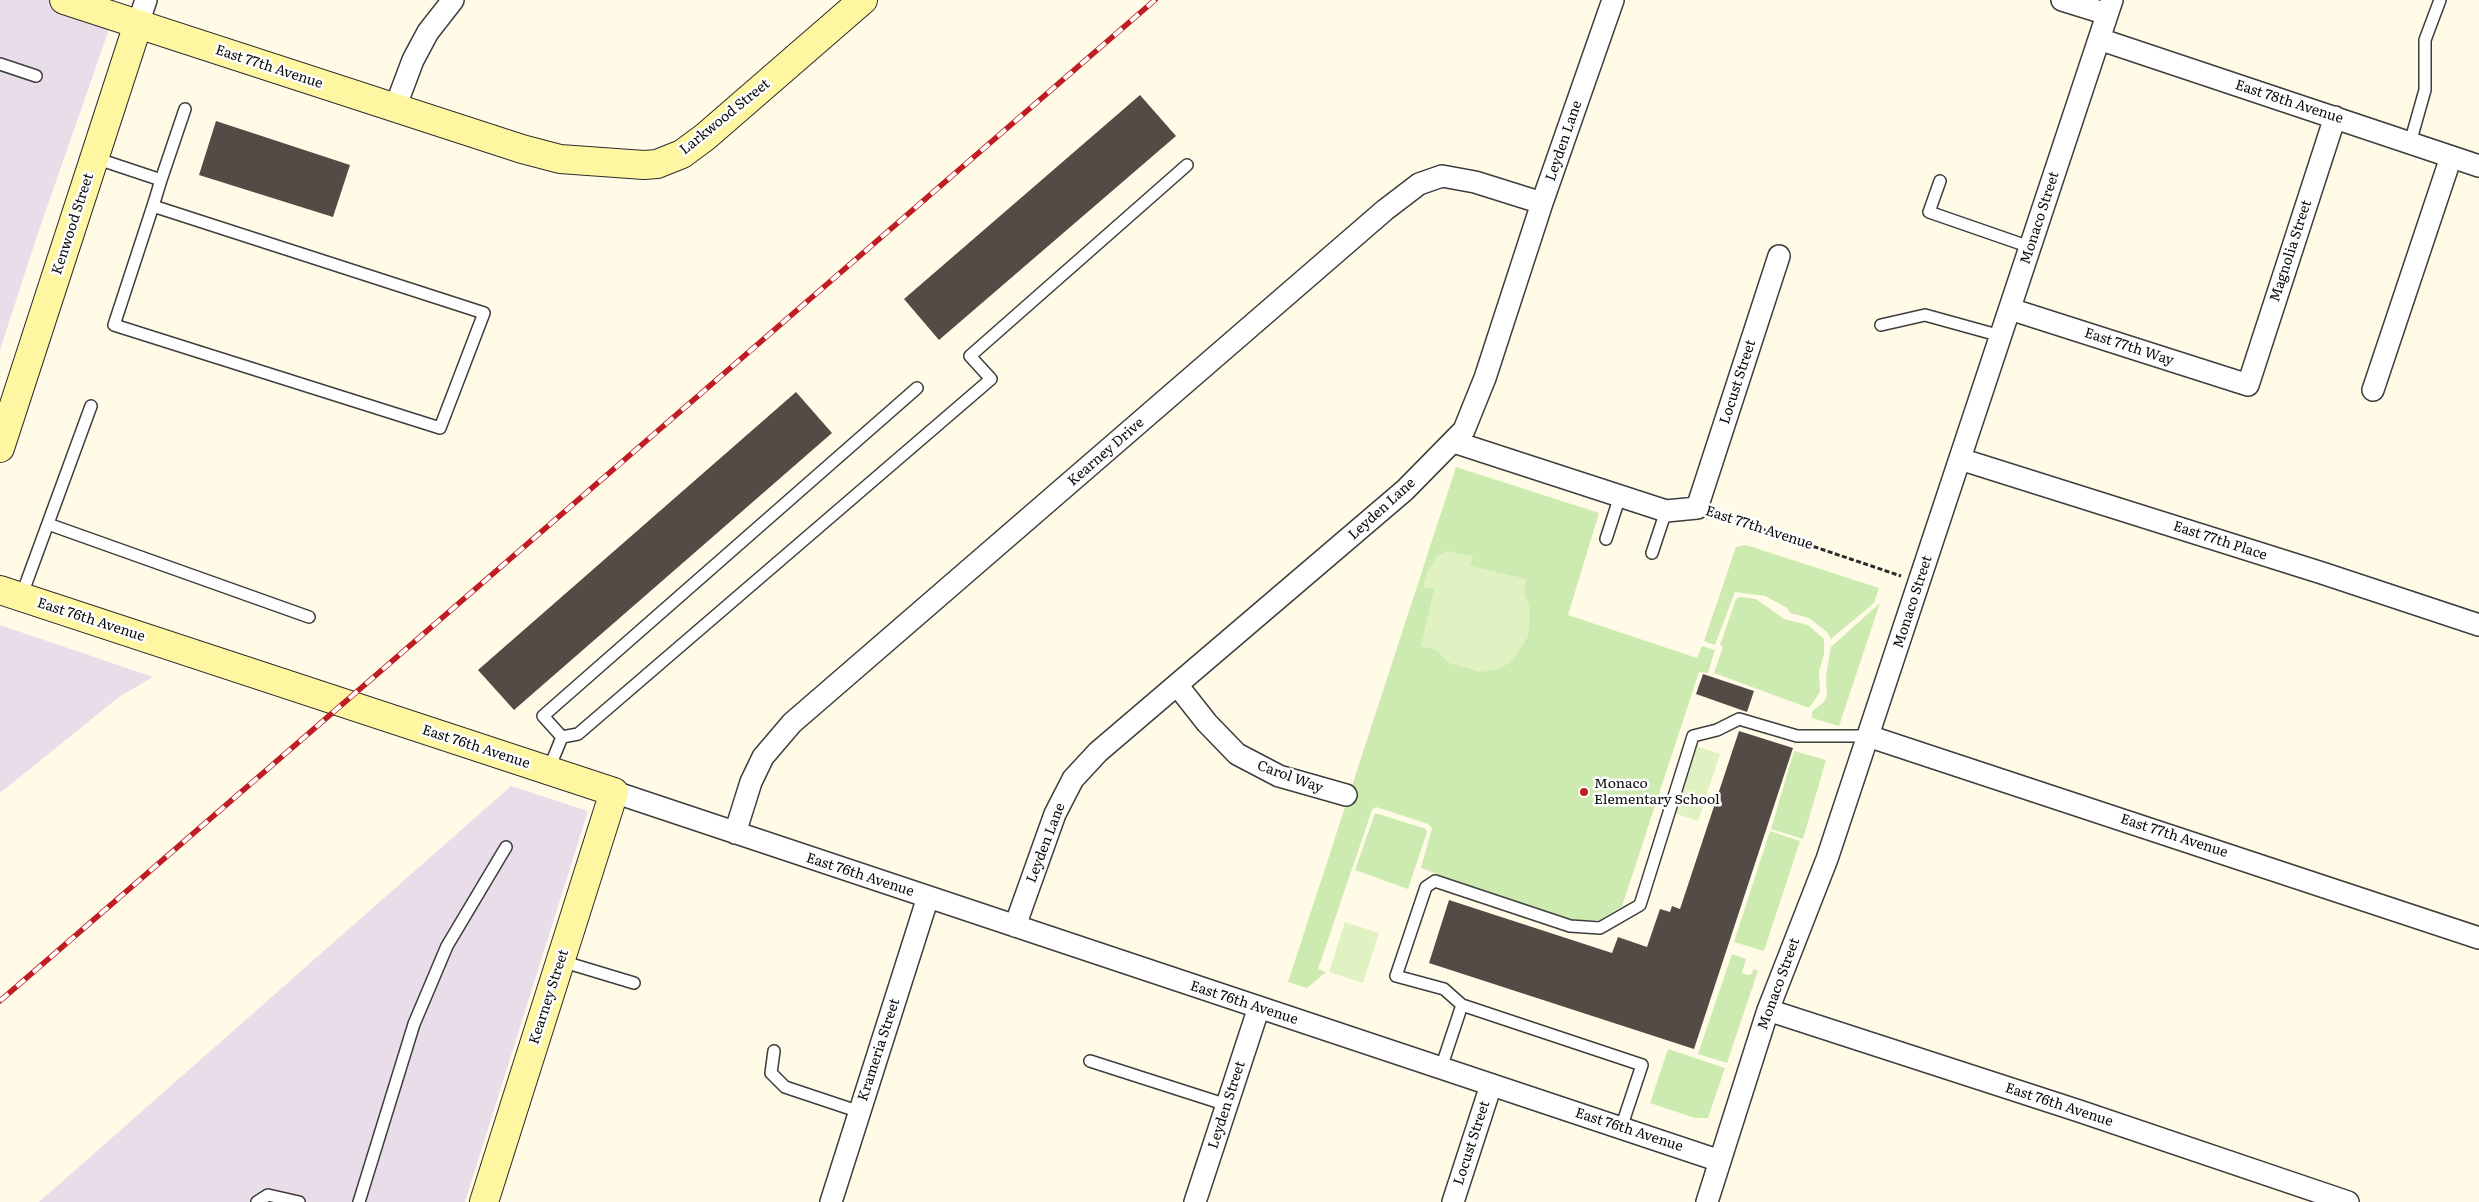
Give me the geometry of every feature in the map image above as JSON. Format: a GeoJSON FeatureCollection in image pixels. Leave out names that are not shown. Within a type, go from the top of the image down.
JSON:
{"type":"FeatureCollection","features":[{"type":"Feature","properties":{"kind":"street","name":"East 77th Avenue"},"geometry":{"type":"LineString","coordinates":[[64,0],[142,12],[395,108],[474,134]]}},
{"type":"Feature","properties":{"kind":"street"},"geometry":{"type":"LineString","coordinates":[[395,108],[413,60],[428,32],[453,0]]}},
{"type":"Feature","properties":{"kind":"street","name":"Larkwood Street"},"geometry":{"type":"LineString","coordinates":[[474,134],[560,159],[614,164],[657,164],[682,154],[705,137],[863,0]]}},
{"type":"Feature","properties":{"kind":"street","name":"Leyden Lane"},"geometry":{"type":"LineString","coordinates":[[1015,926],[1054,814],[1073,779],[1098,752],[1405,490],[1454,442],[1469,420],[1485,378],[1542,203],[1612,0]]}},
{"type":"Feature","properties":{"kind":"street"},"geometry":{"type":"LineString","coordinates":[[2062,0],[2110,7]]}},
{"type":"Feature","properties":{"kind":"street","name":"Monaco Street"},"geometry":{"type":"LineString","coordinates":[[1707,1202],[1768,1010],[1827,859],[2110,7]]}},
{"type":"Feature","properties":{"kind":"street","name":"Kenwood Street"},"geometry":{"type":"LineString","coordinates":[[0,448],[142,12]]}},
{"type":"Feature","properties":{"kind":"street","name":"East 78th Avenue"},"geometry":{"type":"LineString","coordinates":[[2099,39],[2479,166]]}},
{"type":"Feature","properties":{"kind":"street","name":"Magnolia Street"},"geometry":{"type":"LineString","coordinates":[[2248,385],[2335,117]]}},
{"type":"Feature","properties":{"kind":"street"},"geometry":{"type":"LineString","coordinates":[[2373,390],[2450,157]]}},
{"type":"Feature","properties":{"kind":"street","name":"Kearney Drive"},"geometry":{"type":"LineString","coordinates":[[735,833],[751,782],[763,757],[792,722],[1385,210],[1419,184],[1442,176],[1475,182],[1542,203]]}},
{"type":"Feature","properties":{"kind":"street","name":"Locust Street"},"geometry":{"type":"LineString","coordinates":[[1697,508],[1779,256]]}},
{"type":"Feature","properties":{"kind":"street","name":"East 77th Way"},"geometry":{"type":"LineString","coordinates":[[2010,309],[2248,385]]}},
{"type":"Feature","properties":{"kind":"street","name":"East 77th Avenue"},"geometry":{"type":"LineString","coordinates":[[1454,442],[1666,510],[1697,508]]}},
{"type":"Feature","properties":{"kind":"street","name":"East 77th Place"},"geometry":{"type":"LineString","coordinates":[[1960,459],[2322,573],[2479,626]]}},
{"type":"Feature","properties":{"kind":"street","name":"East 76th Avenue"},"geometry":{"type":"LineString","coordinates":[[11,594],[614,792],[1720,1161]]}},
{"type":"Feature","properties":{"kind":"street","name":"Carol Way"},"geometry":{"type":"LineString","coordinates":[[1178,685],[1224,742],[1245,759],[1279,776],[1346,795]]}},
{"type":"Feature","properties":{"kind":"street","name":"East 77th Avenue"},"geometry":{"type":"LineString","coordinates":[[1868,736],[2479,938]]}},
{"type":"Feature","properties":{"kind":"street","name":"Kearney Street"},"geometry":{"type":"LineString","coordinates":[[484,1202],[614,792]]}},
{"type":"Feature","properties":{"kind":"street","name":"Krameria Street"},"geometry":{"type":"LineString","coordinates":[[831,1202],[928,897]]}},
{"type":"Feature","properties":{"kind":"street","name":"Leyden Street"},"geometry":{"type":"LineString","coordinates":[[1195,1202],[1259,1008]]}},
{"type":"Feature","properties":{"kind":"street","name":"East 76th Avenue"},"geometry":{"type":"LineString","coordinates":[[1768,1010],[2069,1108],[2348,1202]]}},
{"type":"Feature","properties":{"kind":"street","name":"Locust Street"},"geometry":{"type":"LineString","coordinates":[[1453,1202],[1492,1085]]}},
{"type":"Feature","properties":{"kind":"lane"},"geometry":{"type":"LineString","coordinates":[[2410,143],[2425,90],[2425,40],[2440,0]]}},
{"type":"Feature","properties":{"kind":"lane"},"geometry":{"type":"LineString","coordinates":[[0,64],[36,76]]}},
{"type":"Feature","properties":{"kind":"lane"},"geometry":{"type":"LineString","coordinates":[[153,206],[484,312],[440,428],[114,325],[161,180],[185,109]]}},
{"type":"Feature","properties":{"kind":"lane"},"geometry":{"type":"LineString","coordinates":[[95,158],[161,180]]}},
{"type":"Feature","properties":{"kind":"lane"},"geometry":{"type":"LineString","coordinates":[[562,737],[578,734],[991,379],[970,356],[1186,165]]}},
{"type":"Feature","properties":{"kind":"lane"},"geometry":{"type":"LineString","coordinates":[[1940,181],[1929,212],[2030,248]]}},
{"type":"Feature","properties":{"kind":"lane"},"geometry":{"type":"LineString","coordinates":[[1880,325],[1925,315],[2000,336]]}},
{"type":"Feature","properties":{"kind":"lane"},"geometry":{"type":"LineString","coordinates":[[562,737],[543,716],[917,388]]}},
{"type":"Feature","properties":{"kind":"lane"},"geometry":{"type":"LineString","coordinates":[[11,594],[48,524],[91,406]]}},
{"type":"Feature","properties":{"kind":"lane"},"geometry":{"type":"LineString","coordinates":[[1606,539],[1620,496]]}},
{"type":"Feature","properties":{"kind":"lane"},"geometry":{"type":"LineString","coordinates":[[1652,554],[1666,510]]}},
{"type":"Feature","properties":{"kind":"lane"},"geometry":{"type":"LineString","coordinates":[[48,524],[308,617]]}},
{"type":"Feature","properties":{"kind":"lane"},"geometry":{"type":"LineString","coordinates":[[1621,1128],[1642,1065],[1462,1005],[1444,989],[1396,976],[1426,887],[1435,880],[1570,926],[1600,928],[1640,905],[1693,736],[1717,730],[1739,719],[1797,736],[1868,736]]}},
{"type":"Feature","properties":{"kind":"lane"},"geometry":{"type":"LineString","coordinates":[[548,771],[562,737]]}},
{"type":"Feature","properties":{"kind":"lane"},"geometry":{"type":"LineString","coordinates":[[359,1202],[418,1015],[447,946],[506,847]]}},
{"type":"Feature","properties":{"kind":"lane"},"geometry":{"type":"LineString","coordinates":[[561,961],[634,983]]}},
{"type":"Feature","properties":{"kind":"lane"},"geometry":{"type":"LineString","coordinates":[[1441,1068],[1462,1005]]}},
{"type":"Feature","properties":{"kind":"lane"},"geometry":{"type":"LineString","coordinates":[[774,1051],[771,1073],[784,1087],[860,1112]]}},
{"type":"Feature","properties":{"kind":"lane"},"geometry":{"type":"LineString","coordinates":[[1090,1061],[1227,1105]]}},
{"type":"Feature","properties":{"kind":"lane"},"geometry":{"type":"LineString","coordinates":[[257,1202],[268,1195],[300,1202]]}},
{"type":"Feature","properties":{"kind":"path","name":"East 77th Avenue"},"geometry":{"type":"LineString","coordinates":[[1697,508],[1919,582]]}},
{"type":"Feature","properties":{"kind":"shaded area"},"geometry":{"type":"Polygon","coordinates":[[[0,0],[67,0],[114,15],[38,233],[0,350],[0,0]]]}},
{"type":"Feature","properties":{"kind":"shaded area"},"geometry":{"type":"Polygon","coordinates":[[[0,625],[153,677],[119,697],[0,793],[0,625]]]}},
{"type":"Feature","properties":{"kind":"shaded area"},"geometry":{"type":"Polygon","coordinates":[[[511,786],[588,811],[465,1202],[39,1202],[511,786]]]}},
{"type":"Feature","properties":{"kind":"green space"},"geometry":{"type":"Polygon","coordinates":[[[1456,467],[1599,513],[1568,615],[1697,658],[1702,646],[1715,650],[1708,673],[1699,672],[1622,906],[1600,920],[1562,920],[1421,868],[1432,828],[1428,824],[1376,807],[1372,810],[1318,969],[1326,972],[1307,988],[1288,982],[1456,467]]]}},
{"type":"Feature","properties":{"kind":"green space"},"geometry":{"type":"Polygon","coordinates":[[[1746,545],[1879,588],[1874,603],[1831,639],[1827,632],[1809,618],[1790,613],[1787,608],[1765,596],[1735,592],[1715,645],[1704,641],[1736,547],[1746,545]]]}},
{"type":"Feature","properties":{"kind":"green space"},"geometry":{"type":"Polygon","coordinates":[[[1447,551],[1473,556],[1470,566],[1527,579],[1524,592],[1529,606],[1528,637],[1510,663],[1495,670],[1480,672],[1449,663],[1436,650],[1421,646],[1434,589],[1423,587],[1427,572],[1437,556],[1447,551]]]}},
{"type":"Feature","properties":{"kind":"green space"},"geometry":{"type":"Polygon","coordinates":[[[1740,597],[1756,599],[1784,619],[1808,625],[1824,639],[1824,654],[1819,672],[1820,692],[1809,708],[1714,673],[1723,647],[1720,645],[1736,599],[1740,597]]]}},
{"type":"Feature","properties":{"kind":"green space"},"geometry":{"type":"Polygon","coordinates":[[[1880,603],[1839,726],[1812,718],[1812,711],[1824,702],[1827,696],[1826,676],[1831,647],[1880,603]]]}},
{"type":"Feature","properties":{"kind":"green space"},"geometry":{"type":"Polygon","coordinates":[[[1696,746],[1720,754],[1698,821],[1674,813],[1696,746]]]}},
{"type":"Feature","properties":{"kind":"green space"},"geometry":{"type":"Polygon","coordinates":[[[1794,751],[1826,760],[1803,839],[1771,829],[1794,751]]]}},
{"type":"Feature","properties":{"kind":"green space"},"geometry":{"type":"Polygon","coordinates":[[[1375,813],[1426,829],[1427,832],[1408,889],[1355,870],[1375,813]]]}},
{"type":"Feature","properties":{"kind":"green space"},"geometry":{"type":"Polygon","coordinates":[[[1770,831],[1800,841],[1764,951],[1734,942],[1770,831]]]}},
{"type":"Feature","properties":{"kind":"green space"},"geometry":{"type":"Polygon","coordinates":[[[1345,922],[1379,933],[1363,983],[1329,972],[1345,922]]]}},
{"type":"Feature","properties":{"kind":"green space"},"geometry":{"type":"Polygon","coordinates":[[[1732,954],[1746,959],[1742,973],[1748,975],[1752,974],[1753,969],[1758,971],[1727,1063],[1698,1054],[1732,954]]]}},
{"type":"Feature","properties":{"kind":"green space"},"geometry":{"type":"Polygon","coordinates":[[[1668,1049],[1725,1068],[1708,1118],[1695,1118],[1650,1103],[1668,1049]]]}},
{"type":"Feature","properties":{"kind":"building"},"geometry":{"type":"Polygon","coordinates":[[[1140,95],[1176,136],[939,340],[904,299],[1140,95]]]}},
{"type":"Feature","properties":{"kind":"building"},"geometry":{"type":"Polygon","coordinates":[[[216,121],[350,165],[333,217],[199,175],[216,121]]]}},
{"type":"Feature","properties":{"kind":"building"},"geometry":{"type":"Polygon","coordinates":[[[796,392],[832,433],[514,710],[478,670],[796,392]]]}},
{"type":"Feature","properties":{"kind":"building"},"geometry":{"type":"Polygon","coordinates":[[[1703,674],[1754,691],[1747,712],[1696,694],[1703,674]]]}},
{"type":"Feature","properties":{"kind":"building"},"geometry":{"type":"Polygon","coordinates":[[[1739,731],[1793,748],[1694,1049],[1429,963],[1449,900],[1612,953],[1618,937],[1647,947],[1660,909],[1670,912],[1672,906],[1680,909],[1739,731]]]}},
{"type":"Feature","properties":{"kind":"railway"},"geometry":{"type":"LineString","coordinates":[[0,1001],[1155,0]]}},
{"type":"Feature","properties":{"kind":"place","name":"Monaco Elementary School"},"geometry":{"type":"Point","coordinates":[1584,792]}}]}
